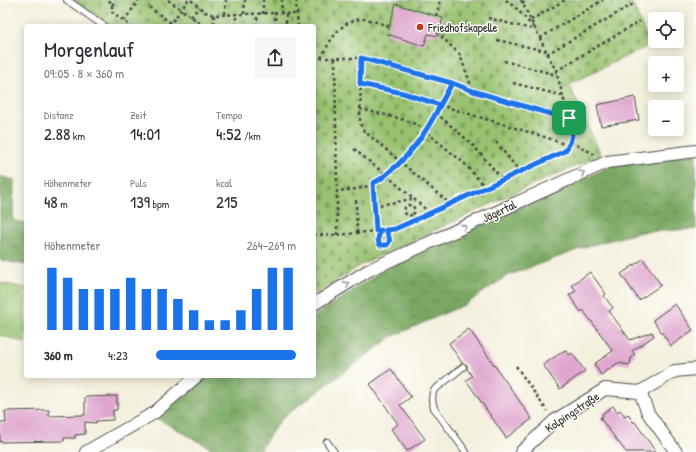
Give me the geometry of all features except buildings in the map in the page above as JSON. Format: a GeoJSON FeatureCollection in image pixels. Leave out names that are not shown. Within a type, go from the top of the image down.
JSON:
{"type":"FeatureCollection","features":[{"type":"Feature","properties":{"kind":"street","name":"Jägertal"},"geometry":{"type":"LineString","coordinates":[[316,303],[369,270],[607,162],[696,151]]}},
{"type":"Feature","properties":{"kind":"street"},"geometry":{"type":"LineString","coordinates":[[676,452],[648,413],[640,392],[675,371],[696,369]]}},
{"type":"Feature","properties":{"kind":"street"},"geometry":{"type":"LineString","coordinates":[[86,452],[154,413],[195,378]]}},
{"type":"Feature","properties":{"kind":"street","name":"Kolpingstraße"},"geometry":{"type":"LineString","coordinates":[[521,452],[554,421],[605,389],[640,392]]}},
{"type":"Feature","properties":{"kind":"lane"},"geometry":{"type":"LineString","coordinates":[[67,0],[101,24]]}},
{"type":"Feature","properties":{"kind":"lane"},"geometry":{"type":"LineString","coordinates":[[463,367],[433,391],[432,400],[434,408],[466,452]]}},
{"type":"Feature","properties":{"kind":"lane"},"geometry":{"type":"LineString","coordinates":[[327,442],[334,452]]}},
{"type":"Feature","properties":{"kind":"path"},"geometry":{"type":"LineString","coordinates":[[109,0],[112,5],[112,12],[129,24]]}},
{"type":"Feature","properties":{"kind":"path"},"geometry":{"type":"LineString","coordinates":[[112,5],[116,0]]}},
{"type":"Feature","properties":{"kind":"path"},"geometry":{"type":"LineString","coordinates":[[124,20],[139,0]]}},
{"type":"Feature","properties":{"kind":"path"},"geometry":{"type":"LineString","coordinates":[[168,0],[200,23]]}},
{"type":"Feature","properties":{"kind":"path"},"geometry":{"type":"LineString","coordinates":[[171,24],[181,9],[190,0],[205,12],[214,15],[275,13],[297,14]]}},
{"type":"Feature","properties":{"kind":"path"},"geometry":{"type":"LineString","coordinates":[[225,14],[226,0]]}},
{"type":"Feature","properties":{"kind":"path"},"geometry":{"type":"LineString","coordinates":[[244,0],[244,14]]}},
{"type":"Feature","properties":{"kind":"path"},"geometry":{"type":"LineString","coordinates":[[263,0],[263,14]]}},
{"type":"Feature","properties":{"kind":"path"},"geometry":{"type":"LineString","coordinates":[[281,14],[282,0]]}},
{"type":"Feature","properties":{"kind":"path"},"geometry":{"type":"LineString","coordinates":[[297,0],[298,24]]}},
{"type":"Feature","properties":{"kind":"path"},"geometry":{"type":"LineString","coordinates":[[436,16],[440,4],[438,0]]}},
{"type":"Feature","properties":{"kind":"path"},"geometry":{"type":"LineString","coordinates":[[506,0],[536,30]]}},
{"type":"Feature","properties":{"kind":"path"},"geometry":{"type":"LineString","coordinates":[[316,235],[337,235],[395,229],[565,151],[571,142],[572,127],[556,71],[522,2],[528,0]]}},
{"type":"Feature","properties":{"kind":"path"},"geometry":{"type":"LineString","coordinates":[[531,20],[565,0]]}},
{"type":"Feature","properties":{"kind":"path"},"geometry":{"type":"LineString","coordinates":[[540,38],[603,0]]}},
{"type":"Feature","properties":{"kind":"path"},"geometry":{"type":"LineString","coordinates":[[497,40],[547,52],[633,4]]}},
{"type":"Feature","properties":{"kind":"path"},"geometry":{"type":"LineString","coordinates":[[149,7],[169,24]]}},
{"type":"Feature","properties":{"kind":"path"},"geometry":{"type":"LineString","coordinates":[[191,17],[199,7]]}},
{"type":"Feature","properties":{"kind":"path"},"geometry":{"type":"LineString","coordinates":[[275,13],[275,24]]}},
{"type":"Feature","properties":{"kind":"path"},"geometry":{"type":"LineString","coordinates":[[236,14],[236,24]]}},
{"type":"Feature","properties":{"kind":"path"},"geometry":{"type":"LineString","coordinates":[[257,14],[257,24]]}},
{"type":"Feature","properties":{"kind":"path"},"geometry":{"type":"LineString","coordinates":[[286,14],[286,24]]}},
{"type":"Feature","properties":{"kind":"path"},"geometry":{"type":"LineString","coordinates":[[214,15],[214,24]]}},
{"type":"Feature","properties":{"kind":"path"},"geometry":{"type":"LineString","coordinates":[[488,18],[536,30]]}},
{"type":"Feature","properties":{"kind":"path"},"geometry":{"type":"LineString","coordinates":[[320,58],[338,30],[354,20],[363,19],[389,26]]}},
{"type":"Feature","properties":{"kind":"path"},"geometry":{"type":"LineString","coordinates":[[556,71],[640,21]]}},
{"type":"Feature","properties":{"kind":"path"},"geometry":{"type":"LineString","coordinates":[[437,32],[460,55],[473,91]]}},
{"type":"Feature","properties":{"kind":"path"},"geometry":{"type":"LineString","coordinates":[[316,58],[361,58],[452,83],[473,91],[557,116],[569,118]]}},
{"type":"Feature","properties":{"kind":"path"},"geometry":{"type":"LineString","coordinates":[[336,58],[337,235]]}},
{"type":"Feature","properties":{"kind":"path"},"geometry":{"type":"LineString","coordinates":[[361,58],[360,123],[363,130],[450,204]]}},
{"type":"Feature","properties":{"kind":"path"},"geometry":{"type":"LineString","coordinates":[[504,61],[557,75]]}},
{"type":"Feature","properties":{"kind":"path"},"geometry":{"type":"LineString","coordinates":[[337,191],[362,188],[386,175],[402,162],[412,151],[425,131],[452,83]]}},
{"type":"Feature","properties":{"kind":"path"},"geometry":{"type":"LineString","coordinates":[[513,83],[563,96]]}},
{"type":"Feature","properties":{"kind":"path"},"geometry":{"type":"LineString","coordinates":[[360,84],[403,93],[548,138],[569,146]]}},
{"type":"Feature","properties":{"kind":"path"},"geometry":{"type":"LineString","coordinates":[[360,109],[422,127],[465,164],[486,188]]}},
{"type":"Feature","properties":{"kind":"path"},"geometry":{"type":"LineString","coordinates":[[436,113],[472,144],[503,180]]}},
{"type":"Feature","properties":{"kind":"path"},"geometry":{"type":"LineString","coordinates":[[496,142],[520,172]]}},
{"type":"Feature","properties":{"kind":"path"},"geometry":{"type":"LineString","coordinates":[[571,142],[607,162]]}},
{"type":"Feature","properties":{"kind":"path"},"geometry":{"type":"LineString","coordinates":[[354,149],[430,213]]}},
{"type":"Feature","properties":{"kind":"path"},"geometry":{"type":"LineString","coordinates":[[373,183],[376,231]]}},
{"type":"Feature","properties":{"kind":"path"},"geometry":{"type":"LineString","coordinates":[[374,206],[413,198]]}},
{"type":"Feature","properties":{"kind":"path"},"geometry":{"type":"LineString","coordinates":[[356,200],[357,232]]}},
{"type":"Feature","properties":{"kind":"path"},"geometry":{"type":"LineString","coordinates":[[408,205],[413,206],[414,208],[414,213],[412,215],[408,216],[404,212],[405,207],[408,205]]}},
{"type":"Feature","properties":{"kind":"path"},"geometry":{"type":"LineString","coordinates":[[412,215],[415,220]]}},
{"type":"Feature","properties":{"kind":"path"},"geometry":{"type":"LineString","coordinates":[[381,230],[378,241],[380,245],[383,246],[390,242],[386,230]]}},
{"type":"Feature","properties":{"kind":"path"},"geometry":{"type":"LineString","coordinates":[[516,366],[554,421]]}},
{"type":"Feature","properties":{"kind":"green space"},"geometry":{"type":"Polygon","coordinates":[[[72,0],[631,0],[648,40],[648,46],[569,84],[601,155],[529,186],[363,264],[316,294],[316,24],[108,24],[72,0]]]}},
{"type":"Feature","properties":{"kind":"green space"},"geometry":{"type":"Polygon","coordinates":[[[696,153],[696,229],[641,232],[588,246],[507,276],[466,304],[391,337],[281,419],[258,452],[218,452],[158,419],[191,388],[204,378],[316,378],[316,315],[385,269],[611,166],[696,153]]]}},
{"type":"Feature","properties":{"kind":"green space"},"geometry":{"type":"Polygon","coordinates":[[[0,176],[14,180],[13,221],[24,223],[24,265],[0,260],[0,176]]]}},
{"type":"Feature","properties":{"kind":"green space"},"geometry":{"type":"Polygon","coordinates":[[[0,283],[24,288],[24,343],[0,335],[0,283]]]}},
{"type":"Feature","properties":{"kind":"place","name":"Friedhofskapelle"},"geometry":{"type":"Point","coordinates":[420,27]}},
{"type":"Feature","properties":{"kind":"route"},"geometry":{"type":"LineString","coordinates":[[569,118],[557,116],[473,91],[452,83],[440,105],[403,93],[360,84],[361,58],[452,83],[436,113],[412,151],[398,166],[373,183],[376,231],[381,230],[378,237],[380,245],[387,245],[390,242],[389,236],[386,234],[386,230],[395,229],[565,151],[571,142],[572,127],[569,118]]}}]}
